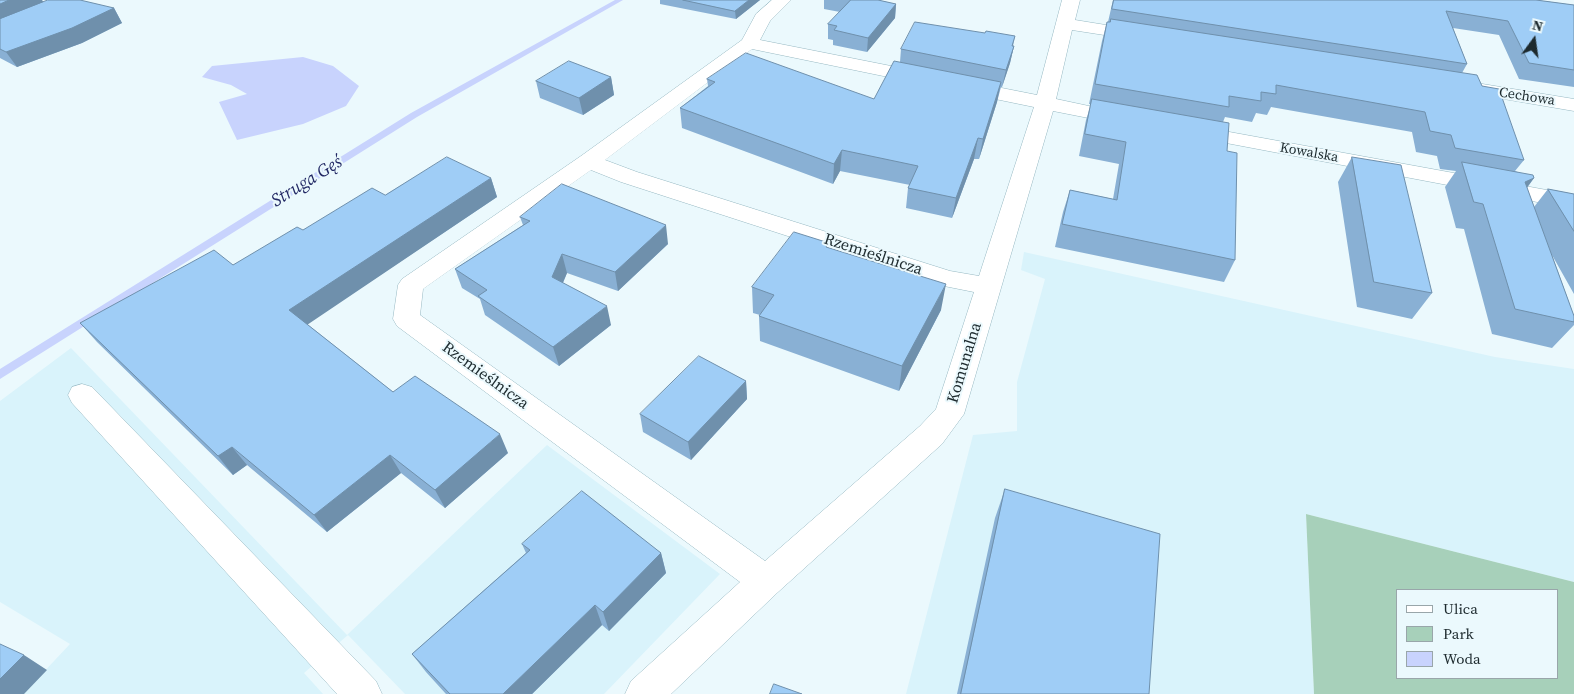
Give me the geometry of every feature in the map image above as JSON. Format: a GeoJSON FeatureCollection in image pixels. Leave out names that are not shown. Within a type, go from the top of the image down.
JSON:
{"type":"FeatureCollection","features":[{"type":"Feature","properties":{"kind":"street","name":"Rzemieślnicza"},"geometry":{"type":"LineString","coordinates":[[765,582],[728,552],[406,319],[411,285],[589,161],[748,43],[762,18],[782,0]]}},
{"type":"Feature","properties":{"kind":"street","name":"Komunalna"},"geometry":{"type":"LineString","coordinates":[[644,694],[765,582],[931,435],[949,414],[1045,104],[1071,0]]}},
{"type":"Feature","properties":{"kind":"street"},"geometry":{"type":"LineString","coordinates":[[1065,24],[1162,39]]}},
{"type":"Feature","properties":{"kind":"street"},"geometry":{"type":"LineString","coordinates":[[748,43],[1045,104],[1143,122]]}},
{"type":"Feature","properties":{"kind":"street","name":"Cechowa"},"geometry":{"type":"LineString","coordinates":[[1445,84],[1574,105]]}},
{"type":"Feature","properties":{"kind":"street","name":"Kowalska"},"geometry":{"type":"LineString","coordinates":[[1172,128],[1574,202]]}},
{"type":"Feature","properties":{"kind":"street","name":"Rzemieślnicza"},"geometry":{"type":"LineString","coordinates":[[589,161],[628,177],[948,279],[988,286]]}},
{"type":"Feature","properties":{"kind":"street"},"geometry":{"type":"LineString","coordinates":[[82,395],[363,694]]}},
{"type":"Feature","properties":{"kind":"shaded area"},"geometry":{"type":"Polygon","coordinates":[[[1024,252],[1495,357],[1574,369],[1574,582],[1306,514],[1314,694],[906,694],[973,435],[1017,431],[1017,382],[1045,279],[1021,270],[1024,252]]]}},
{"type":"Feature","properties":{"kind":"shaded area"},"geometry":{"type":"Polygon","coordinates":[[[71,348],[347,635],[547,445],[720,574],[604,694],[405,694],[348,635],[304,673],[323,694],[23,694],[70,644],[0,602],[0,401],[71,348]]]}},
{"type":"Feature","properties":{"kind":"green space"},"geometry":{"type":"Polygon","coordinates":[[[1306,514],[1574,582],[1574,694],[1314,694],[1306,514]]]}},
{"type":"Feature","properties":{"kind":"water"},"geometry":{"type":"Polygon","coordinates":[[[303,57],[333,66],[359,86],[346,106],[303,124],[237,140],[219,102],[247,94],[231,85],[202,77],[212,66],[303,57]]]}},
{"type":"Feature","properties":{"kind":"building"},"geometry":{"type":"Polygon","coordinates":[[[0,0],[9,0],[0,4],[0,0]]]}},
{"type":"Feature","properties":{"kind":"building"},"geometry":{"type":"Polygon","coordinates":[[[48,0],[80,0],[114,8],[72,28],[6,52],[0,49],[0,19],[48,0]]]}},
{"type":"Feature","properties":{"kind":"building"},"geometry":{"type":"Polygon","coordinates":[[[683,0],[749,0],[735,11],[683,0]]]}},
{"type":"Feature","properties":{"kind":"building"},"geometry":{"type":"Polygon","coordinates":[[[851,0],[878,0],[896,4],[868,38],[834,30],[837,26],[828,24],[851,0]]]}},
{"type":"Feature","properties":{"kind":"building"},"geometry":{"type":"Polygon","coordinates":[[[1114,0],[1536,0],[1574,5],[1574,70],[1529,63],[1508,21],[1446,11],[1467,64],[1112,9],[1114,0]]]}},
{"type":"Feature","properties":{"kind":"building"},"geometry":{"type":"Polygon","coordinates":[[[1111,19],[1477,75],[1482,86],[1499,89],[1524,160],[1455,148],[1451,135],[1430,131],[1425,112],[1276,85],[1276,94],[1261,92],[1261,101],[1229,96],[1229,107],[1095,84],[1107,22],[1110,22],[1111,19]]]}},
{"type":"Feature","properties":{"kind":"building"},"geometry":{"type":"Polygon","coordinates":[[[915,22],[1015,36],[1012,46],[1014,46],[1006,70],[901,49],[915,22]]]}},
{"type":"Feature","properties":{"kind":"building"},"geometry":{"type":"Polygon","coordinates":[[[746,53],[874,99],[894,61],[1001,82],[983,139],[978,138],[956,198],[908,188],[918,166],[842,150],[834,164],[680,108],[715,82],[707,79],[746,53]]]}},
{"type":"Feature","properties":{"kind":"building"},"geometry":{"type":"Polygon","coordinates":[[[569,61],[611,77],[579,98],[536,81],[569,61]]]}},
{"type":"Feature","properties":{"kind":"building"},"geometry":{"type":"Polygon","coordinates":[[[1092,99],[1229,123],[1227,151],[1237,153],[1235,260],[1062,224],[1070,190],[1117,200],[1126,142],[1085,134],[1092,99]]]}},
{"type":"Feature","properties":{"kind":"building"},"geometry":{"type":"Polygon","coordinates":[[[447,157],[491,178],[289,310],[393,392],[415,376],[500,434],[435,490],[390,455],[314,515],[232,447],[218,456],[80,323],[214,250],[233,265],[297,227],[303,230],[372,188],[385,195],[447,157]]]}},
{"type":"Feature","properties":{"kind":"building"},"geometry":{"type":"Polygon","coordinates":[[[1352,157],[1401,165],[1432,293],[1374,282],[1352,157]]]}},
{"type":"Feature","properties":{"kind":"building"},"geometry":{"type":"Polygon","coordinates":[[[1462,162],[1533,175],[1534,178],[1525,182],[1574,316],[1574,322],[1515,309],[1483,204],[1474,202],[1462,162]]]}},
{"type":"Feature","properties":{"kind":"building"},"geometry":{"type":"Polygon","coordinates":[[[562,184],[666,225],[615,272],[562,254],[552,277],[607,306],[553,347],[478,296],[487,290],[455,269],[530,221],[520,217],[562,184]]]}},
{"type":"Feature","properties":{"kind":"building"},"geometry":{"type":"Polygon","coordinates":[[[1548,189],[1574,194],[1574,231],[1548,189]]]}},
{"type":"Feature","properties":{"kind":"building"},"geometry":{"type":"Polygon","coordinates":[[[794,232],[829,243],[826,247],[946,284],[902,366],[759,316],[774,295],[752,287],[794,232]]]}},
{"type":"Feature","properties":{"kind":"building"},"geometry":{"type":"Polygon","coordinates":[[[699,356],[746,381],[688,442],[640,414],[699,356]]]}},
{"type":"Feature","properties":{"kind":"building"},"geometry":{"type":"Polygon","coordinates":[[[1005,489],[1160,534],[1149,694],[961,694],[1005,489]]]}},
{"type":"Feature","properties":{"kind":"building"},"geometry":{"type":"Polygon","coordinates":[[[582,491],[661,553],[603,612],[595,605],[503,694],[450,694],[412,654],[530,550],[522,544],[582,491]]]}},
{"type":"Feature","properties":{"kind":"building"},"geometry":{"type":"Polygon","coordinates":[[[0,644],[24,655],[0,679],[0,644]]]}},
{"type":"Feature","properties":{"kind":"building"},"geometry":{"type":"Polygon","coordinates":[[[774,684],[802,694],[770,694],[774,684]]]}},
{"type":"Feature","properties":{"kind":"waterway","name":"Struga Gęś"},"geometry":{"type":"LineString","coordinates":[[0,375],[414,115],[620,0]]}}]}
